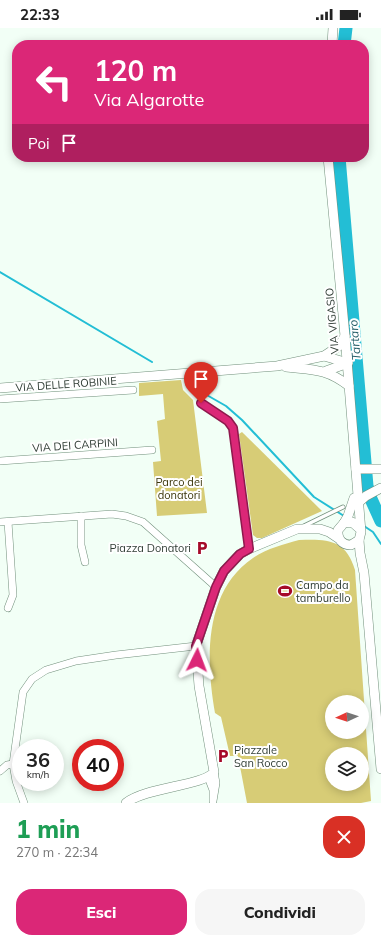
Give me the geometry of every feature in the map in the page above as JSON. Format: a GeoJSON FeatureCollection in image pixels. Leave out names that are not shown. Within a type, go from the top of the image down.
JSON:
{"type":"FeatureCollection","features":[{"type":"Feature","properties":{"kind":"street"},"geometry":{"type":"LineString","coordinates":[[332,40],[333,28]]}},
{"type":"Feature","properties":{"kind":"street","name":"VIA VIGASIO"},"geometry":{"type":"LineString","coordinates":[[328,162],[349,386],[359,469],[356,500],[360,535],[360,553],[364,573],[381,769]]}},
{"type":"Feature","properties":{"kind":"street"},"geometry":{"type":"LineString","coordinates":[[0,388],[277,366],[324,356],[339,346],[345,336]]}},
{"type":"Feature","properties":{"kind":"street"},"geometry":{"type":"LineString","coordinates":[[324,356],[348,363]]}},
{"type":"Feature","properties":{"kind":"street"},"geometry":{"type":"LineString","coordinates":[[326,371],[348,363]]}},
{"type":"Feature","properties":{"kind":"street"},"geometry":{"type":"LineString","coordinates":[[277,366],[326,371],[349,386]]}},
{"type":"Feature","properties":{"kind":"street","name":"VIA DELLE ROBINIE"},"geometry":{"type":"LineString","coordinates":[[0,399],[133,390]]}},
{"type":"Feature","properties":{"kind":"street"},"geometry":{"type":"LineString","coordinates":[[201,403],[228,421],[233,428],[249,549]]}},
{"type":"Feature","properties":{"kind":"street","name":"VIA DEI CARPINI"},"geometry":{"type":"LineString","coordinates":[[0,461],[152,450]]}},
{"type":"Feature","properties":{"kind":"street"},"geometry":{"type":"LineString","coordinates":[[359,469],[378,469]]}},
{"type":"Feature","properties":{"kind":"street"},"geometry":{"type":"LineString","coordinates":[[356,500],[379,489]]}},
{"type":"Feature","properties":{"kind":"street","name":"VIA VIGASIO"},"geometry":{"type":"LineString","coordinates":[[339,532],[356,500]]}},
{"type":"Feature","properties":{"kind":"street"},"geometry":{"type":"LineString","coordinates":[[0,522],[119,514],[143,522],[216,587]]}},
{"type":"Feature","properties":{"kind":"street"},"geometry":{"type":"LineString","coordinates":[[81,516],[81,545],[85,562]]}},
{"type":"Feature","properties":{"kind":"street"},"geometry":{"type":"LineString","coordinates":[[8,522],[14,595],[8,608]]}},
{"type":"Feature","properties":{"kind":"street"},"geometry":{"type":"LineString","coordinates":[[213,802],[216,783],[211,775],[199,686],[196,646],[216,587],[224,571],[240,554],[249,549],[297,530],[320,529],[339,532],[354,544],[360,535],[357,525],[352,522],[339,532]]}},
{"type":"Feature","properties":{"kind":"street"},"geometry":{"type":"LineString","coordinates":[[339,532],[352,550],[364,573]]}},
{"type":"Feature","properties":{"kind":"street"},"geometry":{"type":"LineString","coordinates":[[16,739],[23,692],[32,679],[46,670],[76,661],[196,646]]}},
{"type":"Feature","properties":{"kind":"street"},"geometry":{"type":"LineString","coordinates":[[0,771],[7,765],[12,764]]}},
{"type":"Feature","properties":{"kind":"street"},"geometry":{"type":"LineString","coordinates":[[126,803],[160,789],[211,775]]}},
{"type":"Feature","properties":{"kind":"street"},"geometry":{"type":"LineString","coordinates":[[20,791],[24,803]]}},
{"type":"Feature","properties":{"kind":"lane"},"geometry":{"type":"LineString","coordinates":[[297,530],[342,508]]}},
{"type":"Feature","properties":{"kind":"green space","name":"Parco dei donatori"},"geometry":{"type":"Polygon","coordinates":[[[181,380],[183,390],[193,400],[207,513],[157,516],[153,462],[161,461],[157,421],[165,419],[163,394],[139,396],[139,383],[181,380]]]}},
{"type":"Feature","properties":{"kind":"green space"},"geometry":{"type":"Polygon","coordinates":[[[242,432],[322,511],[262,538],[257,538],[253,535],[239,434],[242,432]]]}},
{"type":"Feature","properties":{"kind":"green space"},"geometry":{"type":"Polygon","coordinates":[[[299,540],[318,540],[334,543],[346,552],[355,570],[364,695],[325,695],[325,739],[367,739],[367,747],[325,747],[325,791],[369,791],[369,772],[371,801],[361,803],[247,803],[238,756],[230,756],[221,717],[215,713],[210,672],[212,629],[217,608],[225,589],[237,572],[253,558],[269,549],[299,540]]]}},
{"type":"Feature","properties":{"kind":"waterway","name":"Tartaro"},"geometry":{"type":"LineString","coordinates":[[345,40],[346,28]]}},
{"type":"Feature","properties":{"kind":"waterway","name":"Tartaro"},"geometry":{"type":"LineString","coordinates":[[339,162],[367,486],[381,521]]}},
{"type":"Feature","properties":{"kind":"waterway"},"geometry":{"type":"LineString","coordinates":[[0,272],[152,362]]}},
{"type":"Feature","properties":{"kind":"waterway"},"geometry":{"type":"LineString","coordinates":[[191,386],[226,406],[242,420],[314,497],[344,516]]}},
{"type":"Feature","properties":{"kind":"waterway"},"geometry":{"type":"LineString","coordinates":[[364,526],[373,532],[381,544]]}},
{"type":"Feature","properties":{"kind":"place","name":"Piazza Donatori"},"geometry":{"type":"Point","coordinates":[202,548]}},
{"type":"Feature","properties":{"kind":"place","name":"Campo da tamburello"},"geometry":{"type":"Point","coordinates":[285,591]}},
{"type":"Feature","properties":{"kind":"place","name":"Piazzale San Rocco"},"geometry":{"type":"Point","coordinates":[223,756]}},
{"type":"Feature","properties":{"kind":"route"},"geometry":{"type":"LineString","coordinates":[[197,660],[196,646],[216,587],[224,571],[240,554],[249,549],[233,428],[228,421],[201,403]]}}]}
